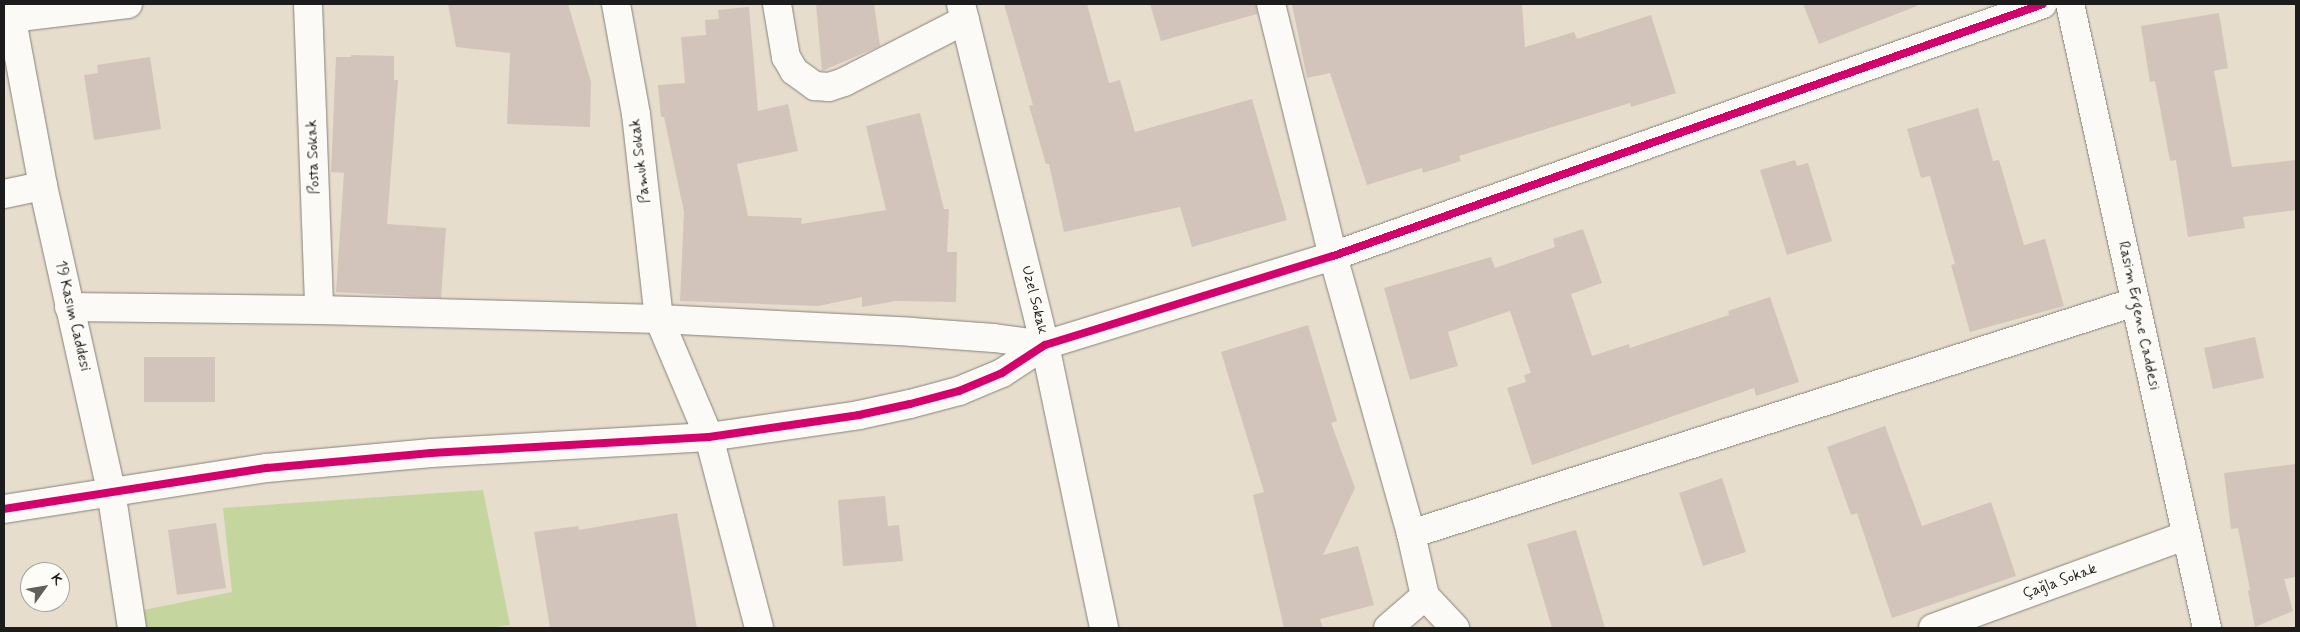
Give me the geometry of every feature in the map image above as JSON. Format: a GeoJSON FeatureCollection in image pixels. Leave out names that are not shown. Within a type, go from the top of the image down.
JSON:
{"type":"FeatureCollection","features":[{"type":"Feature","properties":{"kind":"street"},"geometry":{"type":"LineString","coordinates":[[8,13],[128,4]]}},
{"type":"Feature","properties":{"kind":"street","name":"Posta Sokak"},"geometry":{"type":"LineString","coordinates":[[308,4],[319,310]]}},
{"type":"Feature","properties":{"kind":"street","name":"Pamuk Sokak"},"geometry":{"type":"LineString","coordinates":[[616,4],[636,114],[659,319],[709,437],[759,628]]}},
{"type":"Feature","properties":{"kind":"street"},"geometry":{"type":"LineString","coordinates":[[778,4],[786,57],[794,71],[814,86],[829,87],[844,82],[963,12]]}},
{"type":"Feature","properties":{"kind":"street"},"geometry":{"type":"LineString","coordinates":[[1270,4],[1333,256],[1411,534],[1425,596],[1455,628]]}},
{"type":"Feature","properties":{"kind":"street"},"geometry":{"type":"LineString","coordinates":[[4,509],[267,468],[430,453],[709,437],[858,415],[910,404],[959,391],[1002,373],[1045,345],[1333,256],[2043,4]]}},
{"type":"Feature","properties":{"kind":"street","name":"Rasim Ergene Caddesi"},"geometry":{"type":"LineString","coordinates":[[2070,4],[2207,628]]}},
{"type":"Feature","properties":{"kind":"street","name":"Uzel Sokak"},"geometry":{"type":"LineString","coordinates":[[963,12],[1045,345],[1104,628]]}},
{"type":"Feature","properties":{"kind":"street","name":"19 Kasım Caddesi"},"geometry":{"type":"LineString","coordinates":[[8,13],[69,307],[111,491],[132,628]]}},
{"type":"Feature","properties":{"kind":"street"},"geometry":{"type":"LineString","coordinates":[[4,194],[43,186]]}},
{"type":"Feature","properties":{"kind":"street"},"geometry":{"type":"LineString","coordinates":[[1411,534],[2135,302]]}},
{"type":"Feature","properties":{"kind":"street"},"geometry":{"type":"LineString","coordinates":[[69,307],[319,310],[659,319],[912,332],[994,338],[1045,345]]}},
{"type":"Feature","properties":{"kind":"street","name":"Çağla Sokak"},"geometry":{"type":"LineString","coordinates":[[1932,628],[2186,535]]}},
{"type":"Feature","properties":{"kind":"street"},"geometry":{"type":"LineString","coordinates":[[1388,628],[1425,596]]}},
{"type":"Feature","properties":{"kind":"green space"},"geometry":{"type":"Polygon","coordinates":[[[483,490],[510,625],[489,628],[147,628],[144,610],[232,592],[223,508],[483,490]]]}},
{"type":"Feature","properties":{"kind":"building"},"geometry":{"type":"Polygon","coordinates":[[[448,4],[568,4],[591,82],[590,127],[507,124],[510,53],[456,47],[448,4]]]}},
{"type":"Feature","properties":{"kind":"building"},"geometry":{"type":"Polygon","coordinates":[[[816,4],[874,4],[880,46],[822,71],[816,4]]]}},
{"type":"Feature","properties":{"kind":"building"},"geometry":{"type":"Polygon","coordinates":[[[1004,4],[1087,4],[1109,83],[1120,80],[1135,132],[1252,99],[1287,220],[1192,247],[1180,207],[1064,232],[1049,164],[1046,164],[1029,106],[1033,105],[1004,4]]]}},
{"type":"Feature","properties":{"kind":"building"},"geometry":{"type":"Polygon","coordinates":[[[1150,4],[1256,4],[1257,14],[1161,41],[1150,4]]]}},
{"type":"Feature","properties":{"kind":"building"},"geometry":{"type":"Polygon","coordinates":[[[1292,4],[1522,4],[1525,47],[1574,32],[1577,39],[1651,15],[1676,93],[1631,107],[1630,103],[1459,156],[1461,161],[1423,173],[1422,168],[1367,185],[1330,73],[1307,78],[1292,4]]]}},
{"type":"Feature","properties":{"kind":"building"},"geometry":{"type":"Polygon","coordinates":[[[1803,4],[1916,4],[1917,6],[1819,44],[1803,4]]]}},
{"type":"Feature","properties":{"kind":"building"},"geometry":{"type":"Polygon","coordinates":[[[749,7],[758,111],[788,104],[798,151],[737,164],[748,216],[802,218],[801,224],[886,210],[866,126],[920,113],[944,209],[949,209],[947,252],[957,252],[956,302],[896,301],[862,307],[862,297],[818,306],[680,301],[684,212],[664,117],[661,117],[658,85],[685,83],[681,37],[706,35],[705,20],[719,19],[718,10],[749,7]]]}},
{"type":"Feature","properties":{"kind":"building"},"geometry":{"type":"Polygon","coordinates":[[[2219,13],[2228,68],[2214,71],[2232,167],[2296,160],[2296,210],[2243,217],[2245,228],[2188,237],[2176,160],[2170,161],[2155,81],[2150,82],[2141,26],[2219,13]]]}},
{"type":"Feature","properties":{"kind":"building"},"geometry":{"type":"Polygon","coordinates":[[[351,55],[394,56],[394,80],[398,80],[387,224],[446,228],[441,298],[336,292],[344,173],[331,172],[336,57],[351,57],[351,55]]]}},
{"type":"Feature","properties":{"kind":"building"},"geometry":{"type":"Polygon","coordinates":[[[150,57],[161,129],[94,140],[84,75],[98,73],[97,65],[150,57]]]}},
{"type":"Feature","properties":{"kind":"building"},"geometry":{"type":"Polygon","coordinates":[[[1978,108],[1993,161],[1999,160],[2024,245],[2045,239],[2064,306],[1970,332],[1951,265],[1955,264],[1930,176],[1921,178],[1907,129],[1978,108]]]}},
{"type":"Feature","properties":{"kind":"building"},"geometry":{"type":"Polygon","coordinates":[[[1795,160],[1797,166],[1808,163],[1832,241],[1787,255],[1760,170],[1795,160]]]}},
{"type":"Feature","properties":{"kind":"building"},"geometry":{"type":"Polygon","coordinates":[[[1583,229],[1602,283],[1571,294],[1592,356],[1629,344],[1630,348],[1729,315],[1728,311],[1770,297],[1799,382],[1756,396],[1754,388],[1532,465],[1507,388],[1526,382],[1524,375],[1531,373],[1510,311],[1448,332],[1458,366],[1410,380],[1384,288],[1491,257],[1495,268],[1555,247],[1553,239],[1583,229]]]}},
{"type":"Feature","properties":{"kind":"building"},"geometry":{"type":"Polygon","coordinates":[[[1308,325],[1337,421],[1331,423],[1355,488],[1323,555],[1358,546],[1374,605],[1320,619],[1323,628],[1284,628],[1253,495],[1264,492],[1221,352],[1308,325]]]}},
{"type":"Feature","properties":{"kind":"building"},"geometry":{"type":"Polygon","coordinates":[[[2255,337],[2264,378],[2213,389],[2204,348],[2255,337]]]}},
{"type":"Feature","properties":{"kind":"building"},"geometry":{"type":"Polygon","coordinates":[[[144,357],[215,357],[215,402],[144,402],[144,357]]]}},
{"type":"Feature","properties":{"kind":"building"},"geometry":{"type":"Polygon","coordinates":[[[1885,426],[1922,526],[1991,502],[2016,576],[1892,618],[1857,513],[1851,515],[1827,447],[1885,426]]]}},
{"type":"Feature","properties":{"kind":"building"},"geometry":{"type":"Polygon","coordinates":[[[2296,464],[2296,577],[2284,579],[2293,611],[2255,627],[2238,528],[2231,529],[2224,473],[2296,464]]]}},
{"type":"Feature","properties":{"kind":"building"},"geometry":{"type":"Polygon","coordinates":[[[1722,478],[1746,552],[1703,566],[1679,493],[1722,478]]]}},
{"type":"Feature","properties":{"kind":"building"},"geometry":{"type":"Polygon","coordinates":[[[885,496],[888,526],[899,525],[903,561],[843,566],[838,500],[885,496]]]}},
{"type":"Feature","properties":{"kind":"building"},"geometry":{"type":"Polygon","coordinates":[[[677,513],[697,628],[550,628],[534,532],[578,526],[579,530],[677,513]]]}},
{"type":"Feature","properties":{"kind":"building"},"geometry":{"type":"Polygon","coordinates":[[[216,523],[226,588],[177,595],[168,530],[216,523]]]}},
{"type":"Feature","properties":{"kind":"building"},"geometry":{"type":"Polygon","coordinates":[[[1576,530],[1605,628],[1552,628],[1527,544],[1576,530]]]}},
{"type":"Feature","properties":{"kind":"cycle path"},"geometry":{"type":"LineString","coordinates":[[4,509],[267,468],[431,453],[709,437],[859,415],[910,404],[959,391],[1002,373],[1045,345],[1333,256],[2043,4]]}}]}
